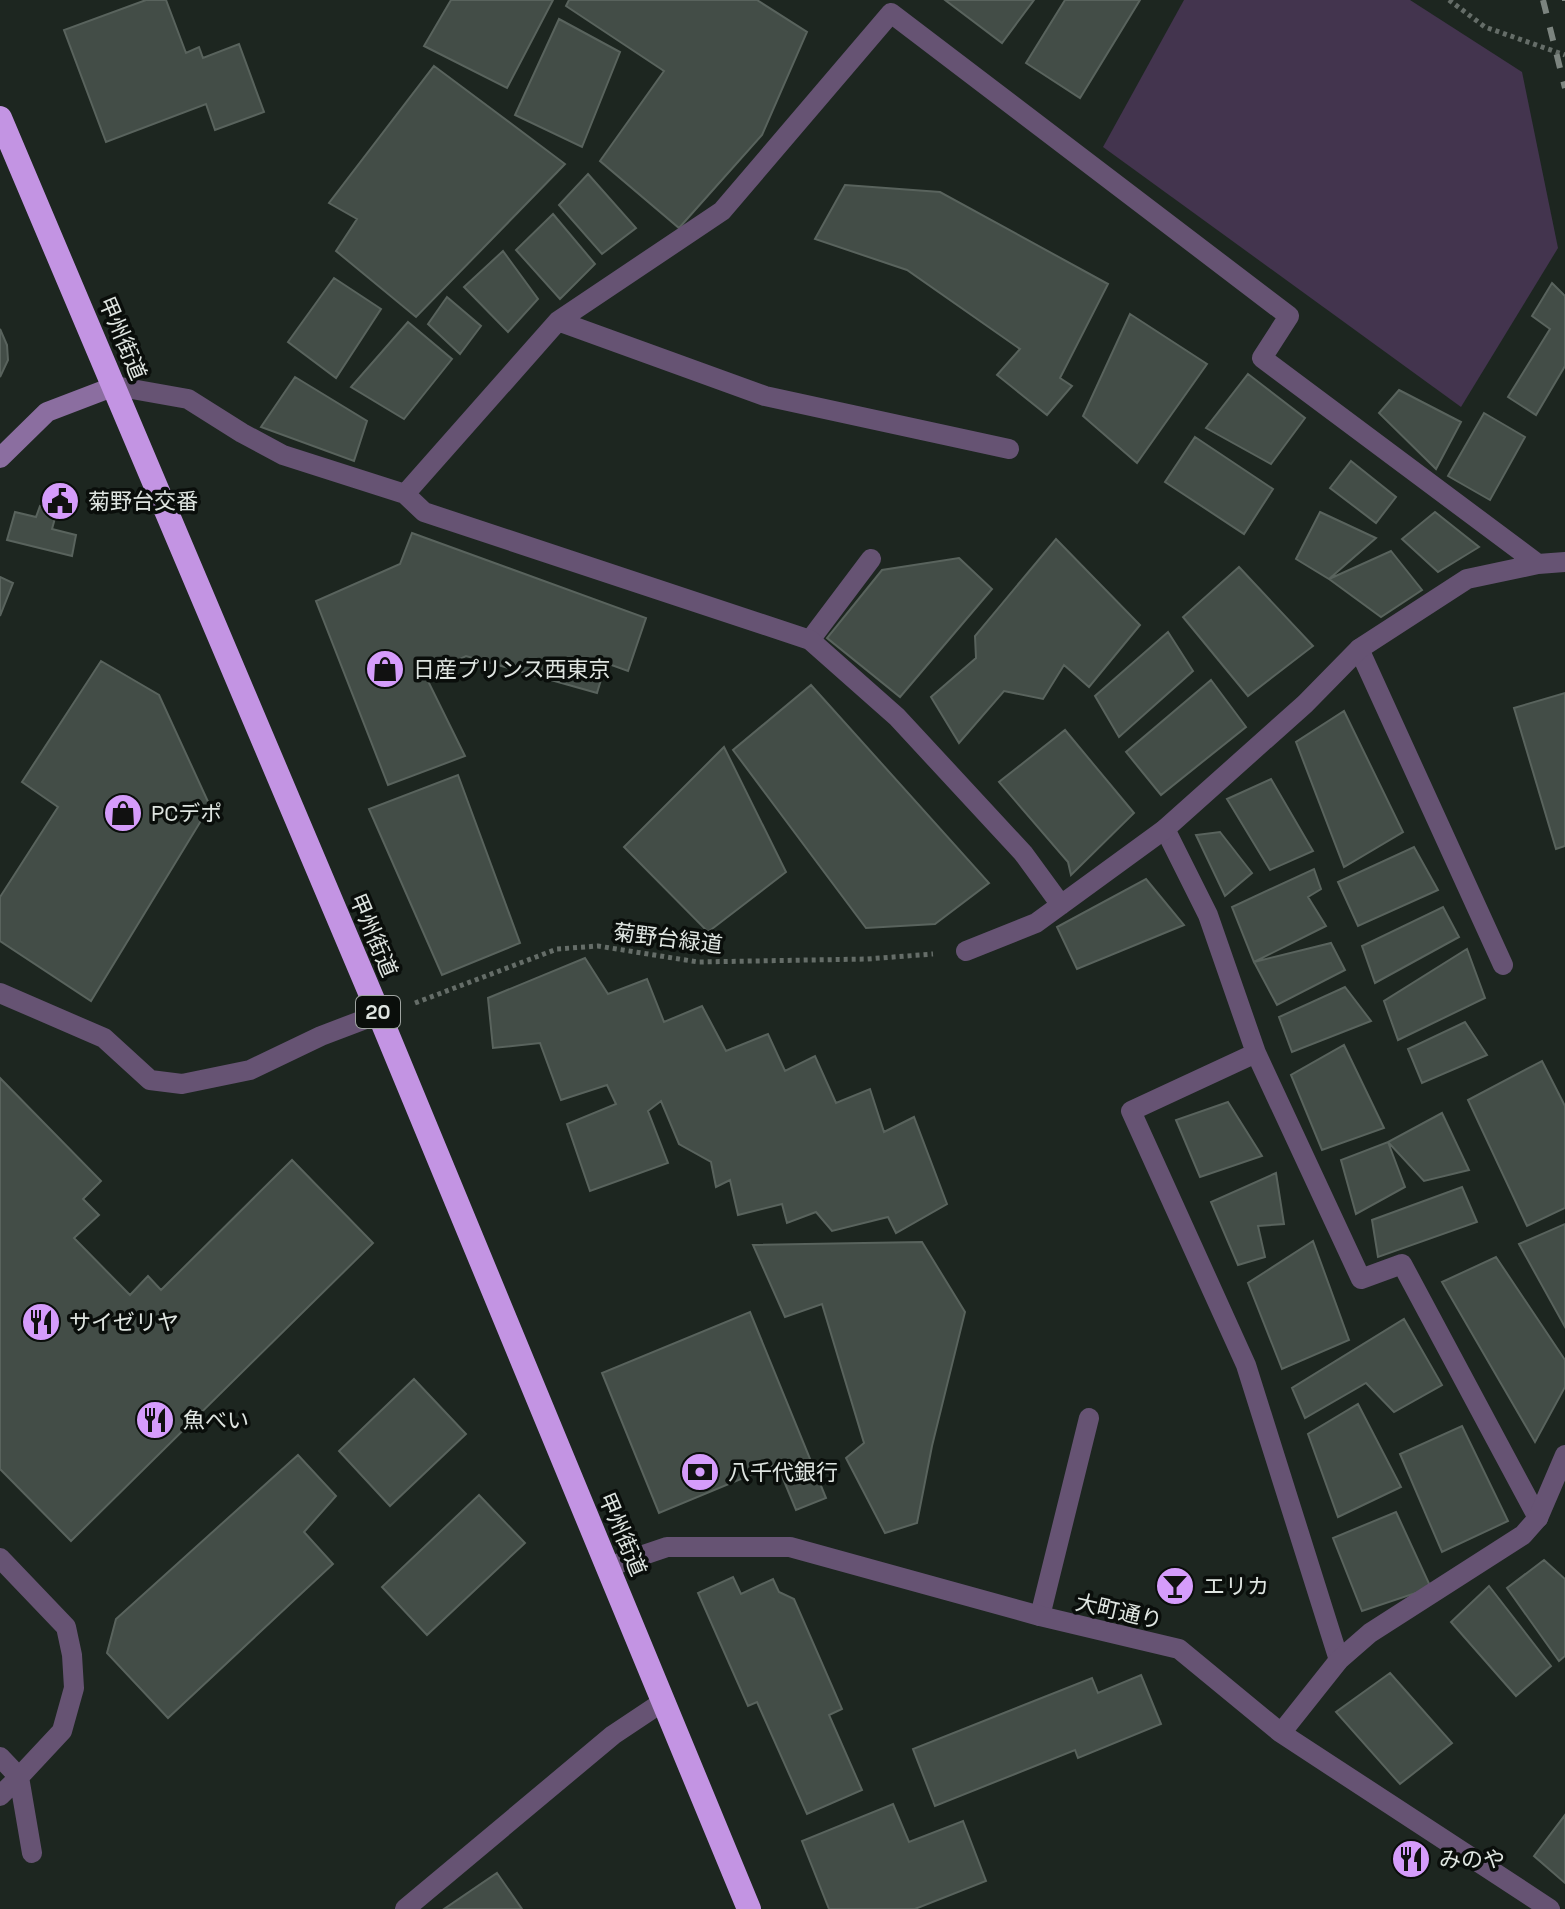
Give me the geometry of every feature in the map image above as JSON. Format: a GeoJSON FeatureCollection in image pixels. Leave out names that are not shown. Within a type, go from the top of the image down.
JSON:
{"type":"FeatureCollection","features":[{"type":"Feature","properties":{"kind":"highway","name":"甲州街道"},"geometry":{"type":"LineString","coordinates":[[0,118],[379,1014],[749,1909]]}},
{"type":"Feature","properties":{"kind":"street"},"geometry":{"type":"LineString","coordinates":[[405,494],[558,321],[722,211],[883,6],[1289,316],[1262,358],[1538,564]]}},
{"type":"Feature","properties":{"kind":"street"},"geometry":{"type":"LineString","coordinates":[[558,321],[765,396],[1009,449]]}},
{"type":"Feature","properties":{"kind":"street"},"geometry":{"type":"LineString","coordinates":[[0,458],[47,412],[115,386],[188,399],[283,455],[405,494],[424,512],[810,640],[897,717],[1023,853],[1061,905]]}},
{"type":"Feature","properties":{"kind":"street"},"geometry":{"type":"LineString","coordinates":[[810,640],[871,559]]}},
{"type":"Feature","properties":{"kind":"street"},"geometry":{"type":"LineString","coordinates":[[966,951],[1036,923],[1165,829],[1305,704],[1359,649],[1467,579],[1538,564],[1565,562]]}},
{"type":"Feature","properties":{"kind":"street"},"geometry":{"type":"LineString","coordinates":[[1359,649],[1503,965]]}},
{"type":"Feature","properties":{"kind":"street"},"geometry":{"type":"LineString","coordinates":[[1165,829],[1208,915],[1256,1053],[1361,1279],[1402,1264],[1538,1518]]}},
{"type":"Feature","properties":{"kind":"street"},"geometry":{"type":"LineString","coordinates":[[0,993],[104,1038],[150,1080],[182,1084],[250,1070],[321,1036],[379,1014]]}},
{"type":"Feature","properties":{"kind":"street"},"geometry":{"type":"LineString","coordinates":[[1256,1053],[1131,1111],[1246,1365],[1339,1660]]}},
{"type":"Feature","properties":{"kind":"street"},"geometry":{"type":"LineString","coordinates":[[1040,1616],[1089,1418]]}},
{"type":"Feature","properties":{"kind":"street"},"geometry":{"type":"LineString","coordinates":[[1281,1733],[1339,1660],[1370,1633],[1523,1535],[1538,1518],[1565,1455]]}},
{"type":"Feature","properties":{"kind":"street","name":"大町通り"},"geometry":{"type":"LineString","coordinates":[[608,1567],[667,1547],[790,1547],[1040,1616],[1179,1649],[1281,1733],[1545,1908]]}},
{"type":"Feature","properties":{"kind":"street"},"geometry":{"type":"LineString","coordinates":[[0,1558],[66,1627],[74,1688],[62,1731],[0,1796]]}},
{"type":"Feature","properties":{"kind":"street"},"geometry":{"type":"LineString","coordinates":[[405,1909],[613,1735],[664,1701]]}},
{"type":"Feature","properties":{"kind":"street"},"geometry":{"type":"LineString","coordinates":[[0,1757],[19,1777],[32,1853]]}},
{"type":"Feature","properties":{"kind":"path"},"geometry":{"type":"LineString","coordinates":[[1449,0],[1485,27],[1565,55]]}},
{"type":"Feature","properties":{"kind":"path","name":"菊野台緑道"},"geometry":{"type":"LineString","coordinates":[[379,1014],[557,949],[598,946],[698,962],[867,959],[966,951]]}},
{"type":"Feature","properties":{"kind":"shaded area"},"geometry":{"type":"Polygon","coordinates":[[[1184,0],[1410,0],[1522,72],[1558,248],[1461,407],[1103,147],[1184,0]]]}},
{"type":"Feature","properties":{"kind":"building"},"geometry":{"type":"Polygon","coordinates":[[[146,0],[166,0],[186,53],[199,47],[203,58],[239,44],[264,112],[215,130],[206,104],[106,142],[64,30],[146,0]]]}},
{"type":"Feature","properties":{"kind":"building"},"geometry":{"type":"Polygon","coordinates":[[[451,0],[553,0],[507,88],[424,46],[451,0]]]}},
{"type":"Feature","properties":{"kind":"building"},"geometry":{"type":"Polygon","coordinates":[[[569,0],[757,0],[807,32],[762,135],[679,228],[600,161],[664,71],[566,6],[569,0]]]}},
{"type":"Feature","properties":{"kind":"building"},"geometry":{"type":"Polygon","coordinates":[[[945,0],[1034,0],[1002,43],[945,0]]]}},
{"type":"Feature","properties":{"kind":"building"},"geometry":{"type":"Polygon","coordinates":[[[1065,0],[1140,0],[1080,98],[1026,63],[1065,0]]]}},
{"type":"Feature","properties":{"kind":"building"},"geometry":{"type":"Polygon","coordinates":[[[559,19],[620,52],[582,147],[515,115],[559,19]]]}},
{"type":"Feature","properties":{"kind":"building"},"geometry":{"type":"Polygon","coordinates":[[[434,66],[565,164],[416,317],[336,251],[357,219],[329,203],[434,66]]]}},
{"type":"Feature","properties":{"kind":"building"},"geometry":{"type":"Polygon","coordinates":[[[588,174],[636,228],[602,254],[559,205],[588,174]]]}},
{"type":"Feature","properties":{"kind":"building"},"geometry":{"type":"Polygon","coordinates":[[[845,185],[940,192],[1108,284],[1060,378],[1072,386],[1047,415],[997,375],[1020,349],[907,270],[815,239],[845,185]]]}},
{"type":"Feature","properties":{"kind":"building"},"geometry":{"type":"Polygon","coordinates":[[[553,214],[595,264],[560,299],[516,250],[553,214]]]}},
{"type":"Feature","properties":{"kind":"building"},"geometry":{"type":"Polygon","coordinates":[[[503,251],[538,299],[508,332],[464,287],[503,251]]]}},
{"type":"Feature","properties":{"kind":"building"},"geometry":{"type":"Polygon","coordinates":[[[334,278],[381,309],[336,378],[288,342],[334,278]]]}},
{"type":"Feature","properties":{"kind":"building"},"geometry":{"type":"Polygon","coordinates":[[[1552,283],[1565,296],[1565,366],[1536,415],[1508,397],[1550,329],[1532,316],[1552,283]]]}},
{"type":"Feature","properties":{"kind":"building"},"geometry":{"type":"Polygon","coordinates":[[[447,297],[481,326],[460,354],[428,324],[447,297]]]}},
{"type":"Feature","properties":{"kind":"building"},"geometry":{"type":"Polygon","coordinates":[[[1130,314],[1207,364],[1137,463],[1083,416],[1130,314]]]}},
{"type":"Feature","properties":{"kind":"building"},"geometry":{"type":"Polygon","coordinates":[[[408,322],[452,359],[404,419],[351,387],[408,322]]]}},
{"type":"Feature","properties":{"kind":"building"},"geometry":{"type":"Polygon","coordinates":[[[0,329],[7,345],[8,360],[0,377],[0,329]]]}},
{"type":"Feature","properties":{"kind":"building"},"geometry":{"type":"Polygon","coordinates":[[[1248,374],[1305,418],[1271,464],[1206,428],[1248,374]]]}},
{"type":"Feature","properties":{"kind":"building"},"geometry":{"type":"Polygon","coordinates":[[[295,377],[367,421],[354,461],[261,427],[295,377]]]}},
{"type":"Feature","properties":{"kind":"building"},"geometry":{"type":"Polygon","coordinates":[[[1399,390],[1461,422],[1436,469],[1379,413],[1399,390]]]}},
{"type":"Feature","properties":{"kind":"building"},"geometry":{"type":"Polygon","coordinates":[[[1484,413],[1525,437],[1490,500],[1448,476],[1484,413]]]}},
{"type":"Feature","properties":{"kind":"building"},"geometry":{"type":"Polygon","coordinates":[[[1195,437],[1273,489],[1244,534],[1165,482],[1195,437]]]}},
{"type":"Feature","properties":{"kind":"building"},"geometry":{"type":"Polygon","coordinates":[[[1351,461],[1396,497],[1376,523],[1330,488],[1351,461]]]}},
{"type":"Feature","properties":{"kind":"building"},"geometry":{"type":"Polygon","coordinates":[[[40,506],[57,511],[52,529],[76,535],[72,556],[7,540],[15,512],[36,517],[40,506]]]}},
{"type":"Feature","properties":{"kind":"building"},"geometry":{"type":"Polygon","coordinates":[[[1320,512],[1376,538],[1329,579],[1296,559],[1320,512]]]}},
{"type":"Feature","properties":{"kind":"building"},"geometry":{"type":"Polygon","coordinates":[[[1435,512],[1479,547],[1438,572],[1402,539],[1435,512]]]}},
{"type":"Feature","properties":{"kind":"building"},"geometry":{"type":"Polygon","coordinates":[[[412,533],[646,618],[628,671],[606,663],[597,693],[466,656],[425,675],[465,756],[388,785],[316,601],[400,564],[412,533]]]}},
{"type":"Feature","properties":{"kind":"building"},"geometry":{"type":"Polygon","coordinates":[[[1056,539],[1140,625],[1089,687],[1064,665],[1043,699],[1004,691],[959,743],[931,697],[976,658],[975,636],[1056,539]]]}},
{"type":"Feature","properties":{"kind":"building"},"geometry":{"type":"Polygon","coordinates":[[[1391,551],[1422,590],[1381,617],[1329,579],[1391,551]]]}},
{"type":"Feature","properties":{"kind":"building"},"geometry":{"type":"Polygon","coordinates":[[[959,558],[992,589],[900,697],[827,638],[882,570],[959,558]]]}},
{"type":"Feature","properties":{"kind":"building"},"geometry":{"type":"Polygon","coordinates":[[[1239,567],[1313,646],[1248,696],[1183,617],[1239,567]]]}},
{"type":"Feature","properties":{"kind":"building"},"geometry":{"type":"Polygon","coordinates":[[[0,577],[13,583],[0,616],[0,577]]]}},
{"type":"Feature","properties":{"kind":"building"},"geometry":{"type":"Polygon","coordinates":[[[1168,632],[1193,671],[1119,737],[1095,696],[1168,632]]]}},
{"type":"Feature","properties":{"kind":"building"},"geometry":{"type":"Polygon","coordinates":[[[101,661],[159,695],[210,806],[91,1001],[0,941],[0,897],[58,807],[22,782],[101,661]]]}},
{"type":"Feature","properties":{"kind":"building"},"geometry":{"type":"Polygon","coordinates":[[[1211,680],[1246,727],[1161,795],[1126,752],[1211,680]]]}},
{"type":"Feature","properties":{"kind":"building"},"geometry":{"type":"Polygon","coordinates":[[[811,685],[989,883],[935,924],[866,928],[733,750],[811,685]]]}},
{"type":"Feature","properties":{"kind":"building"},"geometry":{"type":"Polygon","coordinates":[[[1565,693],[1565,846],[1556,849],[1514,708],[1565,693]]]}},
{"type":"Feature","properties":{"kind":"building"},"geometry":{"type":"Polygon","coordinates":[[[1344,711],[1403,832],[1344,867],[1296,742],[1344,711]]]}},
{"type":"Feature","properties":{"kind":"building"},"geometry":{"type":"Polygon","coordinates":[[[1065,730],[1134,813],[1071,875],[1068,862],[999,782],[1065,730]]]}},
{"type":"Feature","properties":{"kind":"building"},"geometry":{"type":"Polygon","coordinates":[[[724,747],[786,872],[708,932],[624,847],[724,747]]]}},
{"type":"Feature","properties":{"kind":"building"},"geometry":{"type":"Polygon","coordinates":[[[458,775],[520,943],[442,975],[369,809],[458,775]]]}},
{"type":"Feature","properties":{"kind":"building"},"geometry":{"type":"Polygon","coordinates":[[[1271,779],[1313,851],[1270,870],[1227,799],[1271,779]]]}},
{"type":"Feature","properties":{"kind":"building"},"geometry":{"type":"Polygon","coordinates":[[[1220,832],[1252,873],[1225,896],[1196,835],[1220,832]]]}},
{"type":"Feature","properties":{"kind":"building"},"geometry":{"type":"Polygon","coordinates":[[[1414,847],[1438,890],[1358,926],[1338,882],[1414,847]]]}},
{"type":"Feature","properties":{"kind":"building"},"geometry":{"type":"Polygon","coordinates":[[[1314,869],[1321,889],[1308,897],[1326,926],[1254,962],[1232,907],[1314,869]]]}},
{"type":"Feature","properties":{"kind":"building"},"geometry":{"type":"Polygon","coordinates":[[[1146,879],[1184,925],[1077,969],[1057,927],[1146,879]]]}},
{"type":"Feature","properties":{"kind":"building"},"geometry":{"type":"Polygon","coordinates":[[[1443,907],[1459,937],[1375,983],[1362,946],[1443,907]]]}},
{"type":"Feature","properties":{"kind":"building"},"geometry":{"type":"Polygon","coordinates":[[[1331,943],[1345,970],[1277,1005],[1254,962],[1331,943]]]}},
{"type":"Feature","properties":{"kind":"building"},"geometry":{"type":"Polygon","coordinates":[[[1467,949],[1485,998],[1398,1040],[1384,1001],[1467,949]]]}},
{"type":"Feature","properties":{"kind":"building"},"geometry":{"type":"Polygon","coordinates":[[[585,958],[608,994],[647,979],[664,1022],[702,1006],[726,1051],[768,1034],[785,1071],[815,1056],[836,1103],[870,1089],[884,1132],[914,1117],[947,1204],[896,1233],[888,1217],[832,1231],[816,1212],[787,1223],[782,1204],[738,1215],[730,1180],[716,1187],[711,1162],[679,1144],[661,1101],[648,1111],[668,1163],[590,1191],[567,1124],[616,1104],[607,1085],[561,1100],[540,1043],[493,1048],[488,998],[585,958]]]}},
{"type":"Feature","properties":{"kind":"building"},"geometry":{"type":"Polygon","coordinates":[[[1345,987],[1371,1021],[1292,1052],[1279,1017],[1345,987]]]}},
{"type":"Feature","properties":{"kind":"building"},"geometry":{"type":"Polygon","coordinates":[[[1465,1022],[1487,1055],[1422,1083],[1408,1049],[1465,1022]]]}},
{"type":"Feature","properties":{"kind":"building"},"geometry":{"type":"Polygon","coordinates":[[[1344,1045],[1384,1128],[1322,1150],[1291,1075],[1344,1045]]]}},
{"type":"Feature","properties":{"kind":"building"},"geometry":{"type":"Polygon","coordinates":[[[1542,1061],[1565,1106],[1565,1208],[1527,1226],[1468,1100],[1542,1061]]]}},
{"type":"Feature","properties":{"kind":"building"},"geometry":{"type":"Polygon","coordinates":[[[0,1078],[101,1181],[83,1199],[99,1215],[74,1238],[130,1295],[148,1276],[161,1290],[292,1160],[373,1243],[71,1541],[0,1469],[0,1078]]]}},
{"type":"Feature","properties":{"kind":"building"},"geometry":{"type":"Polygon","coordinates":[[[1228,1102],[1262,1156],[1200,1177],[1176,1120],[1228,1102]]]}},
{"type":"Feature","properties":{"kind":"building"},"geometry":{"type":"Polygon","coordinates":[[[1442,1113],[1469,1170],[1424,1181],[1388,1142],[1442,1113]]]}},
{"type":"Feature","properties":{"kind":"building"},"geometry":{"type":"Polygon","coordinates":[[[1388,1142],[1405,1187],[1356,1214],[1341,1160],[1388,1142]]]}},
{"type":"Feature","properties":{"kind":"building"},"geometry":{"type":"Polygon","coordinates":[[[1276,1173],[1284,1224],[1258,1226],[1265,1257],[1238,1265],[1211,1202],[1276,1173]]]}},
{"type":"Feature","properties":{"kind":"building"},"geometry":{"type":"Polygon","coordinates":[[[1462,1187],[1477,1222],[1378,1257],[1372,1220],[1462,1187]]]}},
{"type":"Feature","properties":{"kind":"building"},"geometry":{"type":"Polygon","coordinates":[[[1565,1224],[1565,1327],[1519,1244],[1565,1224]]]}},
{"type":"Feature","properties":{"kind":"building"},"geometry":{"type":"Polygon","coordinates":[[[1313,1241],[1349,1340],[1282,1369],[1248,1283],[1313,1241]]]}},
{"type":"Feature","properties":{"kind":"building"},"geometry":{"type":"Polygon","coordinates":[[[922,1242],[965,1312],[932,1446],[917,1523],[885,1533],[846,1458],[864,1443],[822,1304],[785,1317],[753,1245],[922,1242]]]}},
{"type":"Feature","properties":{"kind":"building"},"geometry":{"type":"Polygon","coordinates":[[[1496,1257],[1565,1360],[1565,1387],[1535,1442],[1442,1282],[1496,1257]]]}},
{"type":"Feature","properties":{"kind":"building"},"geometry":{"type":"Polygon","coordinates":[[[750,1312],[826,1498],[796,1510],[777,1464],[659,1513],[602,1373],[750,1312]]]}},
{"type":"Feature","properties":{"kind":"building"},"geometry":{"type":"Polygon","coordinates":[[[1404,1319],[1442,1385],[1394,1412],[1366,1383],[1305,1418],[1292,1388],[1404,1319]]]}},
{"type":"Feature","properties":{"kind":"building"},"geometry":{"type":"Polygon","coordinates":[[[414,1379],[466,1434],[390,1506],[339,1451],[414,1379]]]}},
{"type":"Feature","properties":{"kind":"building"},"geometry":{"type":"Polygon","coordinates":[[[1358,1404],[1401,1487],[1338,1517],[1308,1434],[1358,1404]]]}},
{"type":"Feature","properties":{"kind":"building"},"geometry":{"type":"Polygon","coordinates":[[[1462,1426],[1508,1521],[1442,1552],[1400,1454],[1462,1426]]]}},
{"type":"Feature","properties":{"kind":"building"},"geometry":{"type":"Polygon","coordinates":[[[298,1455],[336,1496],[304,1532],[333,1564],[168,1718],[107,1653],[116,1619],[298,1455]]]}},
{"type":"Feature","properties":{"kind":"building"},"geometry":{"type":"Polygon","coordinates":[[[479,1495],[525,1543],[427,1635],[382,1587],[479,1495]]]}},
{"type":"Feature","properties":{"kind":"building"},"geometry":{"type":"Polygon","coordinates":[[[1396,1512],[1431,1588],[1362,1611],[1333,1538],[1396,1512]]]}},
{"type":"Feature","properties":{"kind":"building"},"geometry":{"type":"Polygon","coordinates":[[[1544,1560],[1565,1579],[1565,1656],[1559,1661],[1507,1588],[1544,1560]]]}},
{"type":"Feature","properties":{"kind":"building"},"geometry":{"type":"Polygon","coordinates":[[[733,1577],[741,1594],[773,1579],[779,1592],[794,1599],[842,1709],[829,1715],[862,1790],[807,1814],[757,1702],[748,1706],[698,1593],[733,1577]]]}},
{"type":"Feature","properties":{"kind":"building"},"geometry":{"type":"Polygon","coordinates":[[[1489,1586],[1551,1666],[1516,1696],[1451,1622],[1489,1586]]]}},
{"type":"Feature","properties":{"kind":"building"},"geometry":{"type":"Polygon","coordinates":[[[1390,1673],[1452,1743],[1400,1784],[1336,1712],[1390,1673]]]}},
{"type":"Feature","properties":{"kind":"building"},"geometry":{"type":"Polygon","coordinates":[[[1141,1675],[1161,1724],[1078,1758],[1075,1750],[935,1806],[913,1749],[1092,1678],[1098,1693],[1141,1675]]]}},
{"type":"Feature","properties":{"kind":"building"},"geometry":{"type":"Polygon","coordinates":[[[893,1804],[909,1842],[963,1821],[986,1881],[915,1909],[829,1909],[802,1841],[893,1804]]]}},
{"type":"Feature","properties":{"kind":"building"},"geometry":{"type":"Polygon","coordinates":[[[1565,1815],[1565,1883],[1534,1856],[1565,1815]]]}},
{"type":"Feature","properties":{"kind":"building"},"geometry":{"type":"Polygon","coordinates":[[[497,1873],[522,1909],[444,1909],[497,1873]]]}},
{"type":"Feature","properties":{"kind":"railway"},"geometry":{"type":"LineString","coordinates":[[1543,0],[1565,88]]}},
{"type":"Feature","properties":{"kind":"place","name":"菊野台交番"},"geometry":{"type":"Point","coordinates":[60,501]}},
{"type":"Feature","properties":{"kind":"place","name":"日産プリンス西東京"},"geometry":{"type":"Point","coordinates":[385,669]}},
{"type":"Feature","properties":{"kind":"place","name":"PCデポ"},"geometry":{"type":"Point","coordinates":[123,813]}},
{"type":"Feature","properties":{"kind":"place","name":"サイゼリヤ"},"geometry":{"type":"Point","coordinates":[41,1322]}},
{"type":"Feature","properties":{"kind":"place","name":"魚べい"},"geometry":{"type":"Point","coordinates":[155,1420]}},
{"type":"Feature","properties":{"kind":"place","name":"八千代銀行"},"geometry":{"type":"Point","coordinates":[700,1472]}},
{"type":"Feature","properties":{"kind":"place","name":"エリカ"},"geometry":{"type":"Point","coordinates":[1175,1586]}},
{"type":"Feature","properties":{"kind":"place","name":"みのや"},"geometry":{"type":"Point","coordinates":[1411,1859]}}]}
